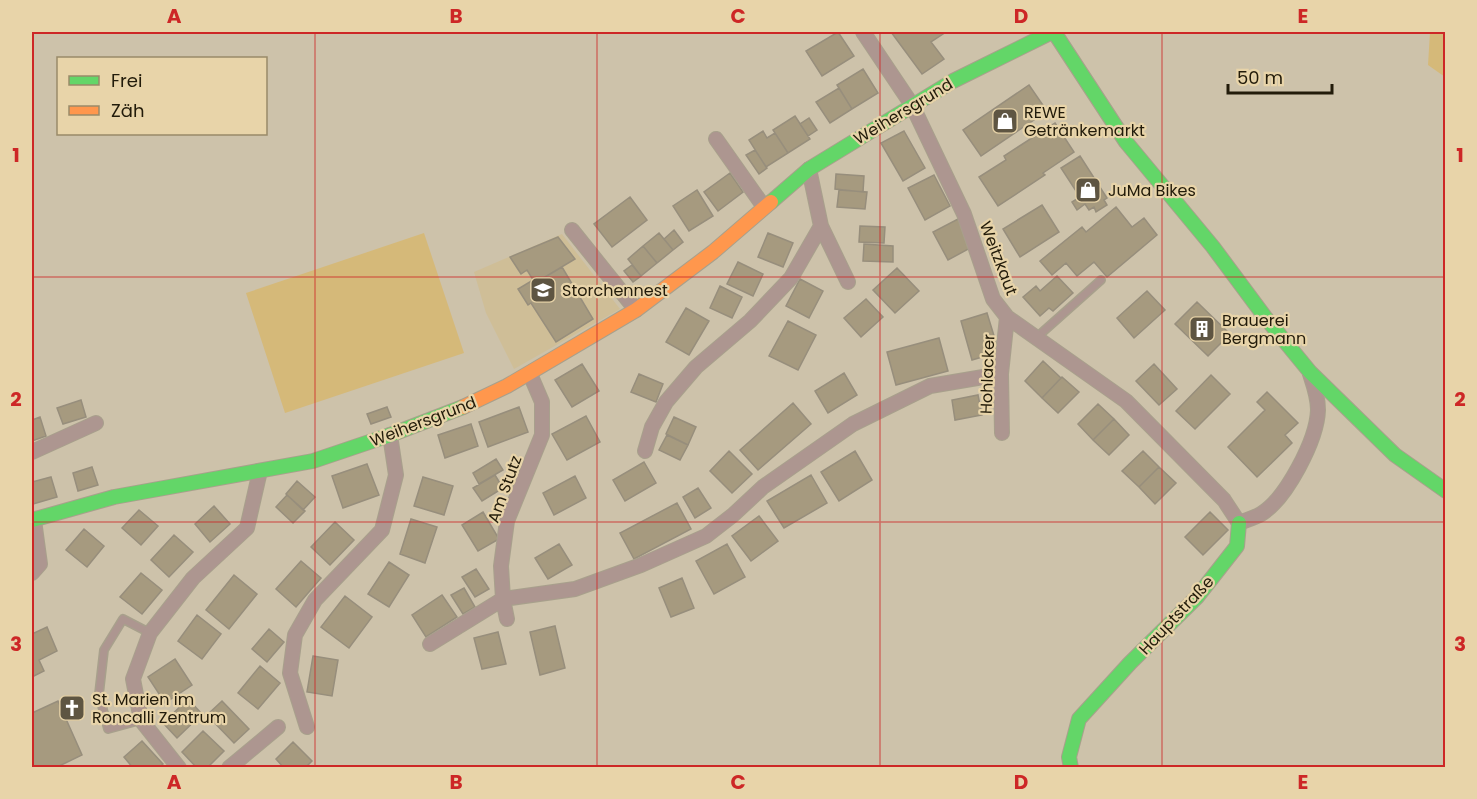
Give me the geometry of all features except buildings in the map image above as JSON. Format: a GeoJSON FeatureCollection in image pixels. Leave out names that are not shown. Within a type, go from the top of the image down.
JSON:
{"type":"FeatureCollection","features":[{"type":"Feature","properties":{"kind":"street","name":"Weitzkaut"},"geometry":{"type":"LineString","coordinates":[[862,32],[912,105],[964,214],[993,299],[1006,317],[1126,401],[1224,500],[1239,523]]}},
{"type":"Feature","properties":{"kind":"street","name":"Weihersgrund"},"geometry":{"type":"LineString","coordinates":[[33,520],[114,497],[313,461],[465,406],[530,374],[636,310],[713,252],[809,169],[952,81],[1053,32]]}},
{"type":"Feature","properties":{"kind":"street"},"geometry":{"type":"LineString","coordinates":[[1053,32],[1126,142],[1213,247],[1265,317],[1310,372],[1395,454],[1446,491]]}},
{"type":"Feature","properties":{"kind":"street"},"geometry":{"type":"LineString","coordinates":[[716,139],[764,207]]}},
{"type":"Feature","properties":{"kind":"street"},"geometry":{"type":"LineString","coordinates":[[809,169],[821,226],[848,282]]}},
{"type":"Feature","properties":{"kind":"street"},"geometry":{"type":"LineString","coordinates":[[645,451],[652,427],[666,402],[696,367],[750,321],[791,278],[821,226]]}},
{"type":"Feature","properties":{"kind":"street"},"geometry":{"type":"LineString","coordinates":[[572,230],[636,310]]}},
{"type":"Feature","properties":{"kind":"street","name":"Hohlacker"},"geometry":{"type":"LineString","coordinates":[[1002,433],[1001,374],[1006,317]]}},
{"type":"Feature","properties":{"kind":"street"},"geometry":{"type":"LineString","coordinates":[[1239,523],[1262,514],[1284,491],[1304,454],[1316,427],[1318,410],[1317,396],[1310,372]]}},
{"type":"Feature","properties":{"kind":"street","name":"Am Stutz"},"geometry":{"type":"LineString","coordinates":[[507,619],[501,566],[507,521],[542,435],[542,402],[530,374]]}},
{"type":"Feature","properties":{"kind":"street"},"geometry":{"type":"LineString","coordinates":[[430,644],[503,599],[575,589],[640,565],[706,536],[763,487],[853,424],[930,386],[1001,374]]}},
{"type":"Feature","properties":{"kind":"street"},"geometry":{"type":"LineString","coordinates":[[32,452],[96,423]]}},
{"type":"Feature","properties":{"kind":"street"},"geometry":{"type":"LineString","coordinates":[[307,727],[290,673],[295,635],[315,600],[382,530],[396,475],[390,435]]}},
{"type":"Feature","properties":{"kind":"street"},"geometry":{"type":"LineString","coordinates":[[179,768],[141,720],[133,680],[150,633],[193,578],[247,528],[260,471]]}},
{"type":"Feature","properties":{"kind":"street"},"geometry":{"type":"LineString","coordinates":[[32,573],[40,564],[33,520]]}},
{"type":"Feature","properties":{"kind":"street","name":"Hauptstraße"},"geometry":{"type":"LineString","coordinates":[[1071,768],[1069,757],[1079,719],[1130,663],[1197,597],[1237,546],[1239,523]]}},
{"type":"Feature","properties":{"kind":"street"},"geometry":{"type":"LineString","coordinates":[[229,768],[278,728]]}},
{"type":"Feature","properties":{"kind":"lane"},"geometry":{"type":"LineString","coordinates":[[1036,337],[1101,280]]}},
{"type":"Feature","properties":{"kind":"lane"},"geometry":{"type":"LineString","coordinates":[[141,720],[108,729],[99,694],[104,650],[123,619],[150,633]]}},
{"type":"Feature","properties":{"kind":"shaded area"},"geometry":{"type":"Polygon","coordinates":[[[1430,32],[1445,32],[1445,77],[1428,65],[1430,32]]]}},
{"type":"Feature","properties":{"kind":"shaded area"},"geometry":{"type":"Polygon","coordinates":[[[424,233],[464,353],[285,413],[246,293],[424,233]]]}},
{"type":"Feature","properties":{"kind":"shaded area","name":"Storchennest"},"geometry":{"type":"Polygon","coordinates":[[[562,234],[620,309],[514,369],[486,313],[474,272],[562,234]]]}},
{"type":"Feature","properties":{"kind":"traffic: fast"},"geometry":{"type":"LineString","coordinates":[[771,202],[809,169],[953,81],[1052,32]]}},
{"type":"Feature","properties":{"kind":"traffic: fast"},"geometry":{"type":"LineString","coordinates":[[1054,32],[1126,142],[1213,247],[1265,317],[1310,372],[1395,455],[1446,491]]}},
{"type":"Feature","properties":{"kind":"traffic: fast"},"geometry":{"type":"LineString","coordinates":[[32,520],[114,497],[313,461],[463,407]]}},
{"type":"Feature","properties":{"kind":"traffic: fast"},"geometry":{"type":"LineString","coordinates":[[1071,768],[1069,757],[1079,719],[1130,663],[1197,597],[1237,546],[1239,523]]}},
{"type":"Feature","properties":{"kind":"traffic: slow"},"geometry":{"type":"LineString","coordinates":[[463,407],[507,386],[636,310],[713,252],[771,202]]}},
{"type":"Feature","properties":{"kind":"place","name":"REWE Getränkemarkt"},"geometry":{"type":"Point","coordinates":[1005,121]}},
{"type":"Feature","properties":{"kind":"place","name":"JuMa Bikes"},"geometry":{"type":"Point","coordinates":[1088,190]}},
{"type":"Feature","properties":{"kind":"place","name":"Storchennest"},"geometry":{"type":"Point","coordinates":[543,290]}},
{"type":"Feature","properties":{"kind":"place","name":"Brauerei Bergmann"},"geometry":{"type":"Point","coordinates":[1202,329]}},
{"type":"Feature","properties":{"kind":"place","name":"St. Marien im Roncalli Zentrum"},"geometry":{"type":"Point","coordinates":[72,708]}}]}
